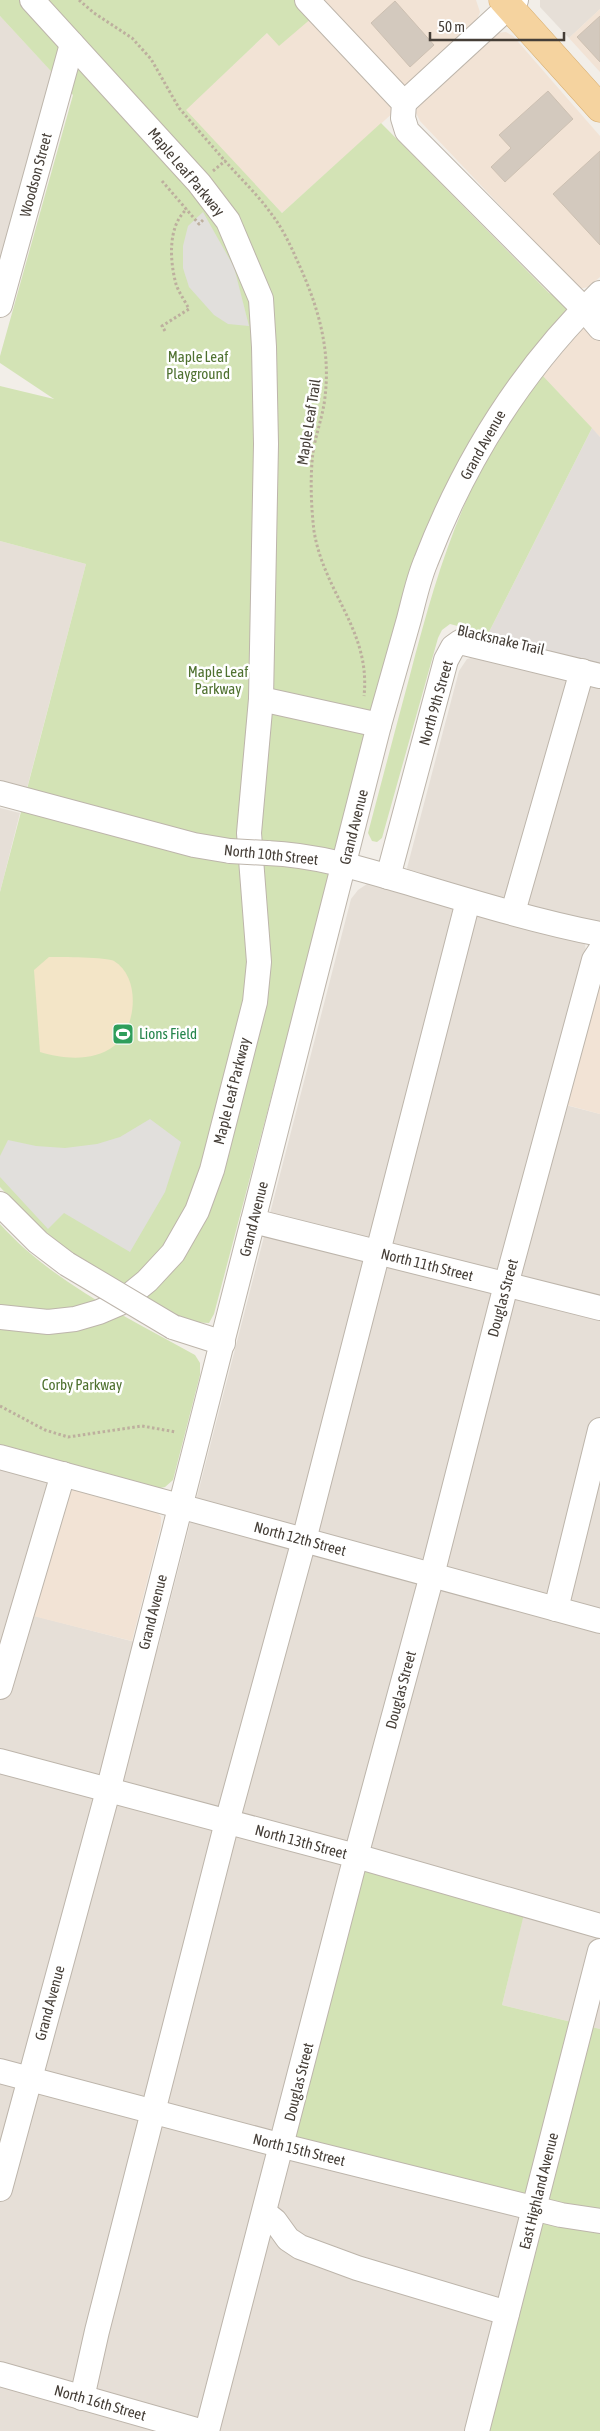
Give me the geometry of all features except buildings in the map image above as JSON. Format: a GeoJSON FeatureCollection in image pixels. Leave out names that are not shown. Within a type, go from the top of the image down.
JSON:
{"type":"FeatureCollection","features":[{"type":"Feature","properties":{"kind":"main road"},"geometry":{"type":"LineString","coordinates":[[509,2],[600,108]]}},
{"type":"Feature","properties":{"kind":"street","name":"Maple Leaf Parkway"},"geometry":{"type":"LineString","coordinates":[[0,1317],[48,1322],[76,1319],[120,1303],[147,1281],[173,1253],[197,1211],[212,1170],[255,1002],[258,962],[249,833],[261,699],[266,444],[264,347],[260,298],[228,221],[199,183],[32,0]]}},
{"type":"Feature","properties":{"kind":"street"},"geometry":{"type":"LineString","coordinates":[[306,0],[404,103]]}},
{"type":"Feature","properties":{"kind":"street"},"geometry":{"type":"LineString","coordinates":[[509,2],[404,103],[402,118],[407,131],[592,301],[600,328]]}},
{"type":"Feature","properties":{"kind":"street","name":"Woodson Street"},"geometry":{"type":"LineString","coordinates":[[0,306],[72,44]]}},
{"type":"Feature","properties":{"kind":"street","name":"Grand Avenue"},"geometry":{"type":"LineString","coordinates":[[0,2189],[108,1791],[223,1343],[344,865],[375,714],[425,562],[449,507],[505,405],[530,370],[592,301]]}},
{"type":"Feature","properties":{"kind":"street","name":"North 9th Street"},"geometry":{"type":"LineString","coordinates":[[388,877],[446,660],[453,647],[460,642],[591,674]]}},
{"type":"Feature","properties":{"kind":"street"},"geometry":{"type":"LineString","coordinates":[[513,912],[591,674]]}},
{"type":"Feature","properties":{"kind":"street"},"geometry":{"type":"LineString","coordinates":[[261,699],[375,714]]}},
{"type":"Feature","properties":{"kind":"street","name":"North 10th Street"},"geometry":{"type":"LineString","coordinates":[[0,793],[194,845],[230,851],[304,856],[344,865],[468,901],[600,934]]}},
{"type":"Feature","properties":{"kind":"street"},"geometry":{"type":"LineString","coordinates":[[82,2398],[97,2331],[227,1822],[304,1540],[468,901]]}},
{"type":"Feature","properties":{"kind":"street","name":"Douglas Street"},"geometry":{"type":"LineString","coordinates":[[207,2431],[356,1856],[432,1575],[506,1285],[594,960],[600,951]]}},
{"type":"Feature","properties":{"kind":"street"},"geometry":{"type":"LineString","coordinates":[[0,1204],[38,1242],[67,1264],[173,1327],[223,1343]]}},
{"type":"Feature","properties":{"kind":"street","name":"North 11th Street"},"geometry":{"type":"LineString","coordinates":[[253,1221],[600,1308]]}},
{"type":"Feature","properties":{"kind":"street"},"geometry":{"type":"LineString","coordinates":[[556,1609],[600,1430]]}},
{"type":"Feature","properties":{"kind":"street","name":"North 12th Street"},"geometry":{"type":"LineString","coordinates":[[0,1457],[600,1621]]}},
{"type":"Feature","properties":{"kind":"street"},"geometry":{"type":"LineString","coordinates":[[0,1686],[63,1474]]}},
{"type":"Feature","properties":{"kind":"street","name":"North 13th Street"},"geometry":{"type":"LineString","coordinates":[[0,1762],[356,1856],[600,1926]]}},
{"type":"Feature","properties":{"kind":"street","name":"East Highland Avenue"},"geometry":{"type":"LineString","coordinates":[[477,2431],[600,1951]]}},
{"type":"Feature","properties":{"kind":"street","name":"North 15th Street"},"geometry":{"type":"LineString","coordinates":[[0,2071],[282,2146],[534,2208],[600,2221]]}},
{"type":"Feature","properties":{"kind":"street"},"geometry":{"type":"LineString","coordinates":[[265,2213],[275,2221],[288,2239],[300,2247],[357,2268],[507,2313]]}},
{"type":"Feature","properties":{"kind":"street","name":"North 16th Street"},"geometry":{"type":"LineString","coordinates":[[0,2374],[200,2431]]}},
{"type":"Feature","properties":{"kind":"path","name":"Maple Leaf Trail"},"geometry":{"type":"LineString","coordinates":[[79,0],[94,14],[132,38],[150,59],[179,108],[270,212],[284,232],[312,292],[319,312],[327,351],[328,375],[322,418],[314,451],[311,485],[314,532],[323,566],[363,652],[365,672],[375,714]]}},
{"type":"Feature","properties":{"kind":"path"},"geometry":{"type":"LineString","coordinates":[[199,183],[225,161]]}},
{"type":"Feature","properties":{"kind":"path"},"geometry":{"type":"LineString","coordinates":[[165,331],[162,326],[189,309],[177,286],[172,264],[172,238],[182,213],[187,209]]}},
{"type":"Feature","properties":{"kind":"path"},"geometry":{"type":"LineString","coordinates":[[0,1406],[45,1430],[68,1437],[142,1426],[176,1432]]}},
{"type":"Feature","properties":{"kind":"shaded area"},"geometry":{"type":"Polygon","coordinates":[[[315,0],[476,0],[480,12],[475,25],[403,89],[315,0]]]}},
{"type":"Feature","properties":{"kind":"shaded area"},"geometry":{"type":"Polygon","coordinates":[[[540,0],[600,0],[600,9],[569,38],[540,7],[540,0]]]}},
{"type":"Feature","properties":{"kind":"shaded area"},"geometry":{"type":"Polygon","coordinates":[[[600,9],[600,72],[569,38],[600,9]]]}},
{"type":"Feature","properties":{"kind":"shaded area"},"geometry":{"type":"Polygon","coordinates":[[[0,16],[52,72],[0,264],[0,16]]]}},
{"type":"Feature","properties":{"kind":"shaded area"},"geometry":{"type":"Polygon","coordinates":[[[313,17],[392,100],[395,111],[282,213],[185,110],[267,33],[313,17]]]}},
{"type":"Feature","properties":{"kind":"shaded area"},"geometry":{"type":"Polygon","coordinates":[[[506,32],[513,36],[600,136],[600,277],[588,287],[579,289],[420,121],[416,113],[419,102],[497,33],[506,32]]]}},
{"type":"Feature","properties":{"kind":"shaded area"},"geometry":{"type":"Polygon","coordinates":[[[203,212],[234,267],[249,326],[228,324],[214,315],[189,287],[183,268],[183,246],[188,226],[203,212]]]}},
{"type":"Feature","properties":{"kind":"shaded area"},"geometry":{"type":"Polygon","coordinates":[[[600,306],[600,437],[543,376],[600,306]]]}},
{"type":"Feature","properties":{"kind":"shaded area"},"geometry":{"type":"Polygon","coordinates":[[[592,428],[600,437],[600,665],[488,634],[592,428]]]}},
{"type":"Feature","properties":{"kind":"shaded area"},"geometry":{"type":"Polygon","coordinates":[[[0,541],[86,564],[27,788],[0,781],[0,541]]]}},
{"type":"Feature","properties":{"kind":"shaded area"},"geometry":{"type":"Polygon","coordinates":[[[479,656],[600,684],[600,926],[411,874],[407,868],[459,671],[467,659],[479,656]]]}},
{"type":"Feature","properties":{"kind":"shaded area"},"geometry":{"type":"Polygon","coordinates":[[[0,808],[20,813],[0,892],[0,808]]]}},
{"type":"Feature","properties":{"kind":"shaded area"},"geometry":{"type":"Polygon","coordinates":[[[380,882],[578,938],[585,943],[586,954],[550,1101],[600,1114],[600,2029],[502,2005],[528,1896],[275,2151],[522,2215],[469,2431],[0,2431],[0,1466],[52,1481],[16,1611],[158,1648],[351,899],[358,890],[367,884],[380,882]]]}},
{"type":"Feature","properties":{"kind":"shaded area"},"geometry":{"type":"Polygon","coordinates":[[[600,965],[600,1114],[563,1104],[600,965]]]}},
{"type":"Feature","properties":{"kind":"shaded area"},"geometry":{"type":"Polygon","coordinates":[[[150,1119],[181,1142],[165,1192],[130,1252],[64,1213],[48,1229],[0,1177],[0,1156],[8,1140],[36,1146],[65,1148],[97,1144],[120,1137],[150,1119]]]}},
{"type":"Feature","properties":{"kind":"shaded area"},"geometry":{"type":"Polygon","coordinates":[[[67,1488],[156,1511],[161,1517],[161,1526],[132,1641],[29,1615],[67,1488]]]}},
{"type":"Feature","properties":{"kind":"green space","name":"Maple Leaf Parkway"},"geometry":{"type":"Polygon","coordinates":[[[0,0],[297,0],[313,17],[279,46],[267,33],[186,110],[282,213],[381,123],[549,293],[560,298],[568,305],[567,313],[397,620],[214,1314],[209,1323],[191,1321],[176,1316],[105,1276],[50,1235],[0,1187],[0,892],[86,564],[0,541],[0,386],[54,399],[0,363],[0,356],[73,95],[0,16],[0,0]]]}},
{"type":"Feature","properties":{"kind":"green space"},"geometry":{"type":"Polygon","coordinates":[[[543,376],[592,428],[488,634],[450,624],[442,630],[438,638],[382,838],[377,842],[372,841],[368,833],[432,594],[445,555],[459,517],[495,445],[517,410],[543,376]]]}},
{"type":"Feature","properties":{"kind":"green space","name":"Corby Parkway"},"geometry":{"type":"Polygon","coordinates":[[[0,1224],[43,1264],[67,1281],[117,1312],[195,1355],[200,1363],[200,1375],[173,1480],[165,1487],[156,1489],[0,1447],[0,1224]]]}},
{"type":"Feature","properties":{"kind":"green space"},"geometry":{"type":"Polygon","coordinates":[[[366,1866],[525,1910],[502,2005],[600,2029],[600,2431],[486,2431],[544,2203],[301,2141],[291,2132],[358,1871],[366,1866]]]}},
{"type":"Feature","properties":{"kind":"sand"},"geometry":{"type":"Polygon","coordinates":[[[49,957],[110,960],[123,969],[129,979],[133,1003],[128,1027],[122,1038],[114,1046],[97,1055],[78,1058],[40,1052],[34,970],[49,957]]]}},
{"type":"Feature","properties":{"kind":"place","name":"Lions Field"},"geometry":{"type":"Point","coordinates":[123,1034]}},
{"type":"Feature","properties":{"kind":"park label","name":"Maple Leaf Playground"},"geometry":{"type":"Point","coordinates":[198,366]}}]}
